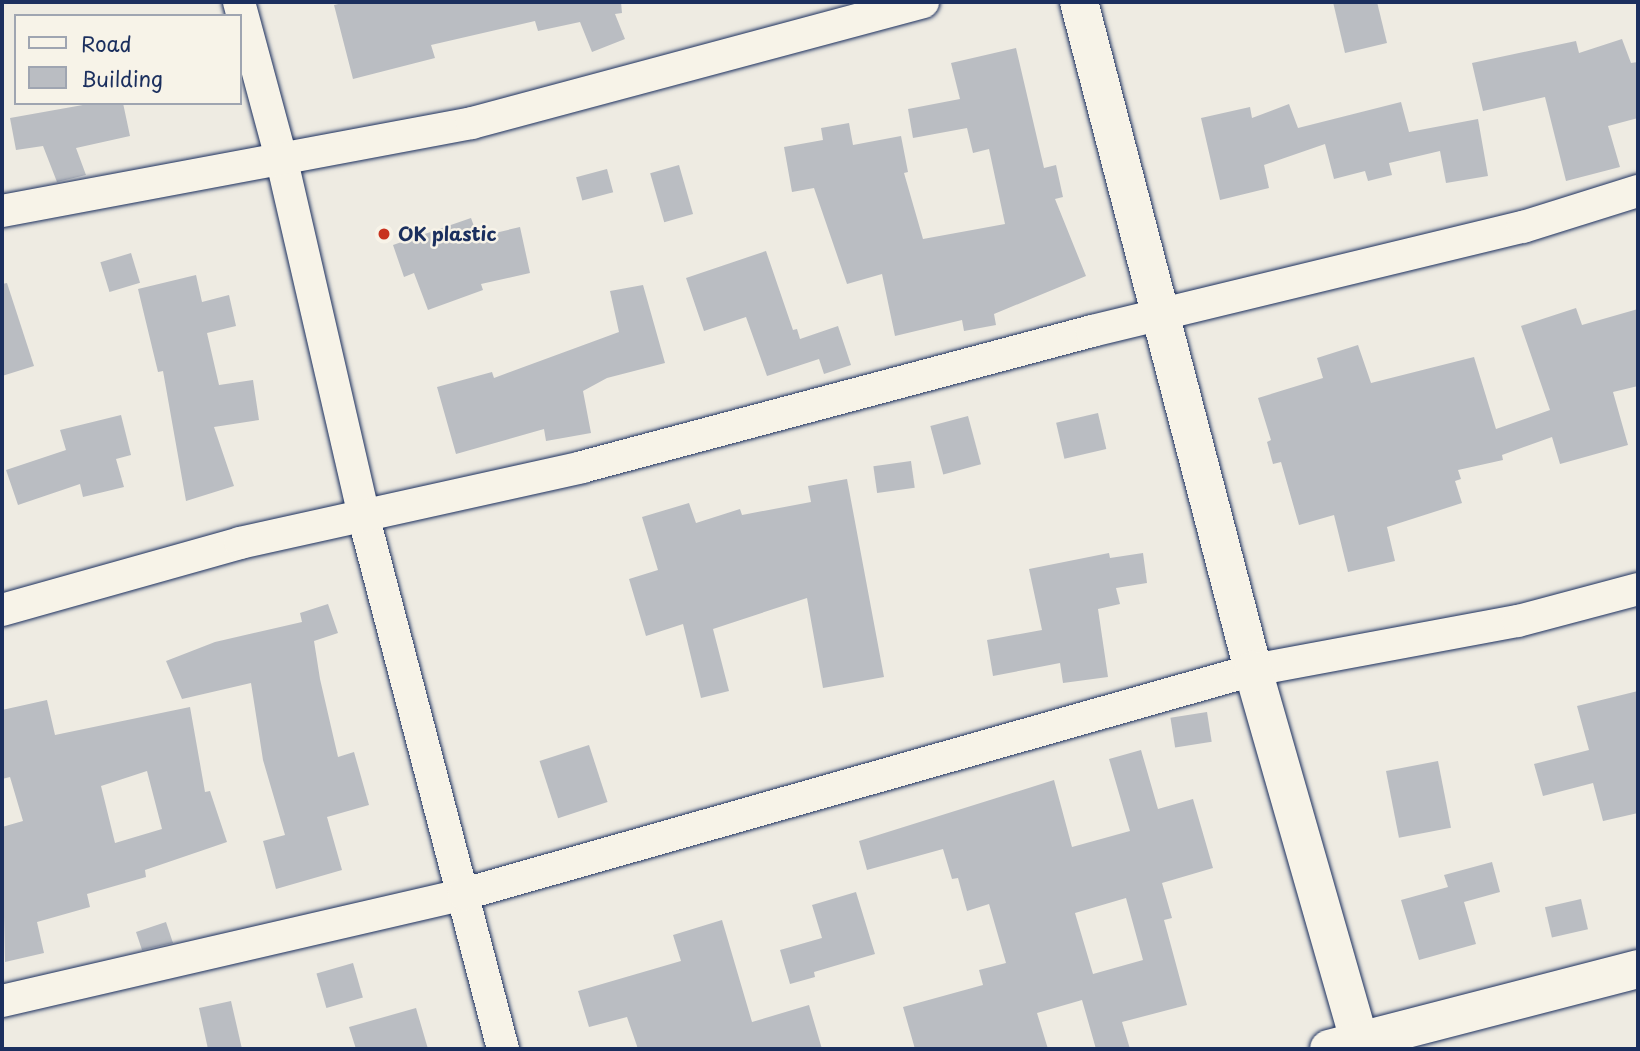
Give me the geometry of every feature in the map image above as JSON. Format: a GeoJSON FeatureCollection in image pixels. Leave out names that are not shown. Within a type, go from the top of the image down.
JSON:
{"type":"FeatureCollection","features":[{"type":"Feature","properties":{"kind":"street"},"geometry":{"type":"LineString","coordinates":[[239,2],[282,161],[364,515],[503,1049]]}},
{"type":"Feature","properties":{"kind":"street"},"geometry":{"type":"LineString","coordinates":[[2,211],[282,161],[472,123],[923,2]]}},
{"type":"Feature","properties":{"kind":"street"},"geometry":{"type":"LineString","coordinates":[[1079,2],[1158,314],[1253,670],[1344,1045],[1638,969]]}},
{"type":"Feature","properties":{"kind":"street"},"geometry":{"type":"LineString","coordinates":[[2,610],[240,542],[582,467],[1158,314],[1523,227],[1638,191]]}},
{"type":"Feature","properties":{"kind":"street"},"geometry":{"type":"LineString","coordinates":[[2,1001],[464,894],[1253,670],[1518,621],[1638,589]]}},
{"type":"Feature","properties":{"kind":"building"},"geometry":{"type":"Polygon","coordinates":[[[347,2],[621,2],[622,13],[615,14],[625,39],[592,52],[580,22],[538,31],[535,21],[431,45],[435,58],[353,79],[334,5],[347,2]]]}},
{"type":"Feature","properties":{"kind":"building"},"geometry":{"type":"Polygon","coordinates":[[[1333,2],[1377,2],[1387,43],[1345,53],[1333,2]]]}},
{"type":"Feature","properties":{"kind":"building"},"geometry":{"type":"Polygon","coordinates":[[[1622,39],[1631,63],[1638,62],[1638,118],[1608,126],[1620,167],[1566,181],[1545,97],[1483,111],[1472,63],[1576,41],[1579,53],[1622,39]]]}},
{"type":"Feature","properties":{"kind":"building"},"geometry":{"type":"Polygon","coordinates":[[[1016,48],[1044,168],[1056,165],[1063,197],[1055,199],[1086,276],[994,314],[996,325],[964,331],[962,320],[895,336],[882,274],[847,284],[814,188],[792,192],[784,147],[823,140],[821,128],[849,123],[853,145],[901,136],[908,172],[904,173],[923,239],[1005,224],[989,149],[973,153],[967,128],[913,138],[908,109],[960,99],[951,63],[1016,48]]]}},
{"type":"Feature","properties":{"kind":"building"},"geometry":{"type":"Polygon","coordinates":[[[1401,102],[1409,132],[1478,119],[1488,176],[1446,183],[1440,151],[1389,163],[1392,175],[1368,181],[1365,171],[1334,179],[1325,144],[1264,165],[1269,188],[1220,200],[1201,118],[1250,107],[1252,118],[1289,104],[1298,128],[1401,102]]]}},
{"type":"Feature","properties":{"kind":"building"},"geometry":{"type":"Polygon","coordinates":[[[83,105],[123,105],[130,136],[76,148],[86,175],[57,182],[43,146],[16,150],[10,118],[83,105]]]}},
{"type":"Feature","properties":{"kind":"building"},"geometry":{"type":"Polygon","coordinates":[[[679,165],[693,214],[664,222],[650,173],[679,165]]]}},
{"type":"Feature","properties":{"kind":"building"},"geometry":{"type":"Polygon","coordinates":[[[607,169],[613,192],[582,200],[576,177],[607,169]]]}},
{"type":"Feature","properties":{"kind":"building"},"geometry":{"type":"Polygon","coordinates":[[[471,218],[478,237],[520,227],[530,273],[481,284],[483,290],[428,310],[414,273],[404,277],[393,245],[471,218]]]}},
{"type":"Feature","properties":{"kind":"building"},"geometry":{"type":"Polygon","coordinates":[[[766,251],[793,330],[797,329],[800,339],[838,326],[851,365],[824,374],[819,359],[767,376],[746,317],[704,331],[686,278],[766,251]]]}},
{"type":"Feature","properties":{"kind":"building"},"geometry":{"type":"Polygon","coordinates":[[[131,253],[140,283],[109,292],[100,262],[131,253]]]}},
{"type":"Feature","properties":{"kind":"building"},"geometry":{"type":"Polygon","coordinates":[[[196,275],[202,302],[229,295],[236,326],[207,333],[219,385],[253,380],[259,420],[214,427],[234,486],[186,501],[163,371],[158,372],[138,289],[196,275]]]}},
{"type":"Feature","properties":{"kind":"building"},"geometry":{"type":"Polygon","coordinates":[[[7,283],[34,366],[2,376],[2,284],[7,283]]]}},
{"type":"Feature","properties":{"kind":"building"},"geometry":{"type":"Polygon","coordinates":[[[643,285],[665,363],[607,378],[583,391],[591,433],[546,441],[544,429],[456,454],[437,387],[492,372],[494,378],[619,332],[610,291],[643,285]]]}},
{"type":"Feature","properties":{"kind":"building"},"geometry":{"type":"Polygon","coordinates":[[[1576,308],[1582,325],[1638,309],[1638,386],[1613,392],[1628,445],[1560,464],[1552,437],[1502,455],[1503,460],[1458,470],[1461,479],[1455,481],[1462,503],[1387,527],[1395,561],[1348,572],[1334,515],[1299,525],[1281,462],[1273,464],[1267,442],[1271,440],[1258,398],[1323,378],[1317,358],[1358,345],[1371,383],[1474,357],[1496,429],[1550,410],[1521,326],[1576,308]]]}},
{"type":"Feature","properties":{"kind":"building"},"geometry":{"type":"Polygon","coordinates":[[[1098,413],[1106,449],[1064,459],[1056,423],[1098,413]]]}},
{"type":"Feature","properties":{"kind":"building"},"geometry":{"type":"Polygon","coordinates":[[[121,415],[131,455],[116,459],[124,487],[83,497],[80,484],[18,505],[6,470],[66,450],[60,430],[121,415]]]}},
{"type":"Feature","properties":{"kind":"building"},"geometry":{"type":"Polygon","coordinates":[[[968,416],[981,464],[943,474],[930,426],[968,416]]]}},
{"type":"Feature","properties":{"kind":"building"},"geometry":{"type":"Polygon","coordinates":[[[911,461],[915,488],[877,493],[873,466],[911,461]]]}},
{"type":"Feature","properties":{"kind":"building"},"geometry":{"type":"Polygon","coordinates":[[[847,479],[884,677],[823,688],[807,598],[713,629],[729,691],[701,698],[683,624],[646,636],[629,579],[658,570],[642,517],[689,503],[696,523],[740,509],[742,515],[811,502],[808,486],[847,479]]]}},
{"type":"Feature","properties":{"kind":"building"},"geometry":{"type":"Polygon","coordinates":[[[1109,553],[1110,558],[1143,553],[1147,583],[1116,588],[1120,604],[1098,609],[1108,677],[1063,683],[1060,663],[993,676],[987,640],[1042,630],[1029,569],[1109,553]]]}},
{"type":"Feature","properties":{"kind":"building"},"geometry":{"type":"Polygon","coordinates":[[[328,604],[338,633],[314,641],[320,679],[338,757],[354,752],[369,805],[327,817],[342,870],[276,889],[263,841],[285,835],[263,760],[251,683],[182,699],[166,661],[215,642],[302,622],[300,613],[328,604]]]}},
{"type":"Feature","properties":{"kind":"building"},"geometry":{"type":"Polygon","coordinates":[[[1638,691],[1638,813],[1603,821],[1593,783],[1543,796],[1534,764],[1589,750],[1577,706],[1638,691]]]}},
{"type":"Feature","properties":{"kind":"building"},"geometry":{"type":"Polygon","coordinates":[[[47,700],[55,735],[190,707],[205,792],[210,791],[227,842],[145,870],[146,877],[87,894],[90,907],[37,922],[44,953],[5,962],[2,827],[23,821],[10,777],[2,779],[2,710],[47,700]],[[147,771],[101,786],[115,843],[162,829],[147,771]]]}},
{"type":"Feature","properties":{"kind":"building"},"geometry":{"type":"Polygon","coordinates":[[[1207,712],[1212,742],[1175,747],[1170,718],[1207,712]]]}},
{"type":"Feature","properties":{"kind":"building"},"geometry":{"type":"Polygon","coordinates":[[[589,745],[608,802],[558,818],[540,761],[589,745]]]}},
{"type":"Feature","properties":{"kind":"building"},"geometry":{"type":"Polygon","coordinates":[[[1141,750],[1158,809],[1193,799],[1213,868],[1162,883],[1172,918],[1164,920],[1187,1005],[1122,1022],[1130,1049],[1096,1049],[1082,1000],[1037,1013],[1048,1049],[915,1049],[903,1007],[983,985],[979,970],[1006,963],[989,904],[967,911],[958,878],[952,879],[943,849],[867,870],[859,841],[1054,780],[1072,847],[1130,831],[1109,759],[1141,750]],[[1126,898],[1075,913],[1093,974],[1143,960],[1126,898]]]}},
{"type":"Feature","properties":{"kind":"building"},"geometry":{"type":"Polygon","coordinates":[[[1438,761],[1451,828],[1399,838],[1386,771],[1438,761]]]}},
{"type":"Feature","properties":{"kind":"building"},"geometry":{"type":"Polygon","coordinates":[[[1492,862],[1500,892],[1464,902],[1476,944],[1419,960],[1401,900],[1448,887],[1444,875],[1492,862]]]}},
{"type":"Feature","properties":{"kind":"building"},"geometry":{"type":"Polygon","coordinates":[[[856,892],[875,954],[814,972],[815,977],[790,984],[780,950],[822,938],[812,905],[856,892]]]}},
{"type":"Feature","properties":{"kind":"building"},"geometry":{"type":"Polygon","coordinates":[[[1581,899],[1588,929],[1552,938],[1545,907],[1581,899]]]}},
{"type":"Feature","properties":{"kind":"building"},"geometry":{"type":"Polygon","coordinates":[[[722,920],[752,1022],[809,1005],[822,1049],[638,1049],[627,1017],[589,1027],[578,991],[681,961],[673,935],[722,920]]]}},
{"type":"Feature","properties":{"kind":"building"},"geometry":{"type":"Polygon","coordinates":[[[166,922],[173,943],[142,950],[136,932],[166,922]]]}},
{"type":"Feature","properties":{"kind":"building"},"geometry":{"type":"Polygon","coordinates":[[[353,963],[363,998],[326,1008],[316,973],[353,963]]]}},
{"type":"Feature","properties":{"kind":"building"},"geometry":{"type":"Polygon","coordinates":[[[231,1001],[242,1049],[208,1049],[199,1008],[231,1001]]]}},
{"type":"Feature","properties":{"kind":"building"},"geometry":{"type":"Polygon","coordinates":[[[416,1008],[428,1049],[356,1049],[349,1027],[416,1008]]]}},
{"type":"Feature","properties":{"kind":"place","name":"OK plastic"},"geometry":{"type":"Point","coordinates":[384,234]}}]}
